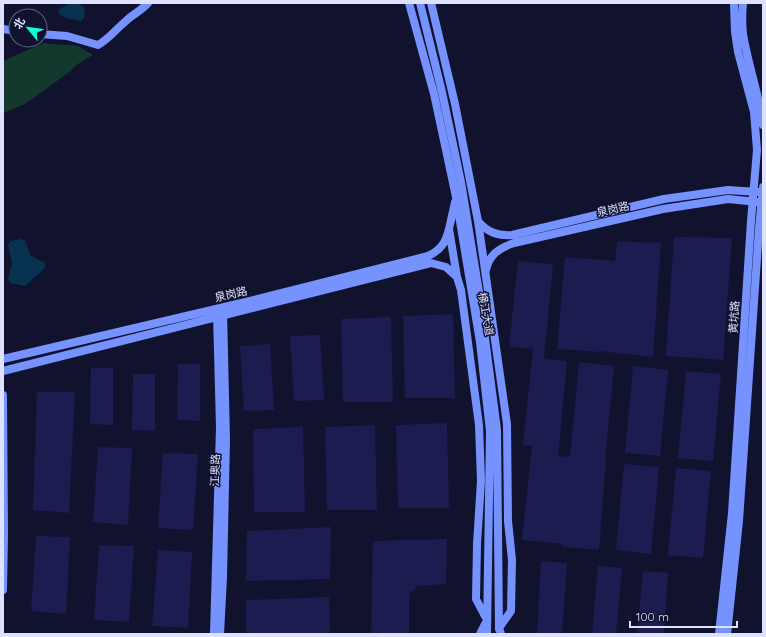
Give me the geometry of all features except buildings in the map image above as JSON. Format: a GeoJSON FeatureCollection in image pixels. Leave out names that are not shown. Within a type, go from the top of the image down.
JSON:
{"type":"FeatureCollection","features":[{"type":"Feature","properties":{"kind":"street"},"geometry":{"type":"LineString","coordinates":[[48,35],[67,36],[98,45],[107,40],[126,20],[143,10],[148,3]]}},
{"type":"Feature","properties":{"kind":"street","name":"横江大道"},"geometry":{"type":"LineString","coordinates":[[409,3],[434,94],[456,197],[475,294],[497,430],[499,632]]}},
{"type":"Feature","properties":{"kind":"street","name":"横江大道"},"geometry":{"type":"LineString","coordinates":[[420,3],[442,92],[464,204],[490,431],[487,634]]}},
{"type":"Feature","properties":{"kind":"street"},"geometry":{"type":"LineString","coordinates":[[431,3],[455,104],[478,221],[507,424],[508,521],[512,560],[511,611],[499,632]]}},
{"type":"Feature","properties":{"kind":"street","name":"黄坑路"},"geometry":{"type":"LineString","coordinates":[[727,634],[739,520],[762,203],[758,192],[754,112],[738,52],[735,32],[734,3]]}},
{"type":"Feature","properties":{"kind":"street"},"geometry":{"type":"LineString","coordinates":[[743,3],[743,32],[763,125]]}},
{"type":"Feature","properties":{"kind":"street","name":"黄坑路"},"geometry":{"type":"LineString","coordinates":[[720,634],[732,513],[753,202],[758,192],[763,187]]}},
{"type":"Feature","properties":{"kind":"street","name":"泉岗路"},"geometry":{"type":"LineString","coordinates":[[486,273],[488,264],[496,252],[513,239],[664,199],[728,190],[758,192]]}},
{"type":"Feature","properties":{"kind":"street"},"geometry":{"type":"LineString","coordinates":[[456,197],[449,229],[457,277],[461,290],[479,425],[481,481],[477,544],[476,599],[487,620],[480,634]]}},
{"type":"Feature","properties":{"kind":"street","name":"泉岗路"},"geometry":{"type":"LineString","coordinates":[[478,221],[482,226],[493,233],[513,239],[728,199],[762,203]]}},
{"type":"Feature","properties":{"kind":"street"},"geometry":{"type":"LineString","coordinates":[[464,204],[474,202]]}},
{"type":"Feature","properties":{"kind":"street","name":"泉岗路"},"geometry":{"type":"LineString","coordinates":[[3,371],[220,312],[429,259],[443,245],[449,229]]}},
{"type":"Feature","properties":{"kind":"street"},"geometry":{"type":"LineString","coordinates":[[429,259],[446,267],[457,277]]}},
{"type":"Feature","properties":{"kind":"street"},"geometry":{"type":"LineString","coordinates":[[462,298],[488,290]]}},
{"type":"Feature","properties":{"kind":"street","name":"泉岗路"},"geometry":{"type":"LineString","coordinates":[[3,359],[220,312]]}},
{"type":"Feature","properties":{"kind":"street","name":"江奥路"},"geometry":{"type":"LineString","coordinates":[[214,634],[220,427],[220,312]]}},
{"type":"Feature","properties":{"kind":"street","name":"江奥路"},"geometry":{"type":"LineString","coordinates":[[220,312],[226,440],[223,577],[220,634]]}},
{"type":"Feature","properties":{"kind":"street"},"geometry":{"type":"LineString","coordinates":[[3,395],[3,590]]}},
{"type":"Feature","properties":{"kind":"green space"},"geometry":{"type":"Polygon","coordinates":[[[48,43],[78,46],[93,55],[78,64],[25,104],[3,113],[3,61],[32,48],[48,48],[48,43]]]}},
{"type":"Feature","properties":{"kind":"water"},"geometry":{"type":"Polygon","coordinates":[[[70,3],[77,3],[85,8],[84,18],[81,21],[66,18],[59,14],[58,10],[70,3]]]}},
{"type":"Feature","properties":{"kind":"water"},"geometry":{"type":"Polygon","coordinates":[[[21,239],[25,241],[30,255],[45,263],[45,268],[25,286],[10,283],[8,278],[12,264],[8,245],[11,241],[21,239]]]}}]}
